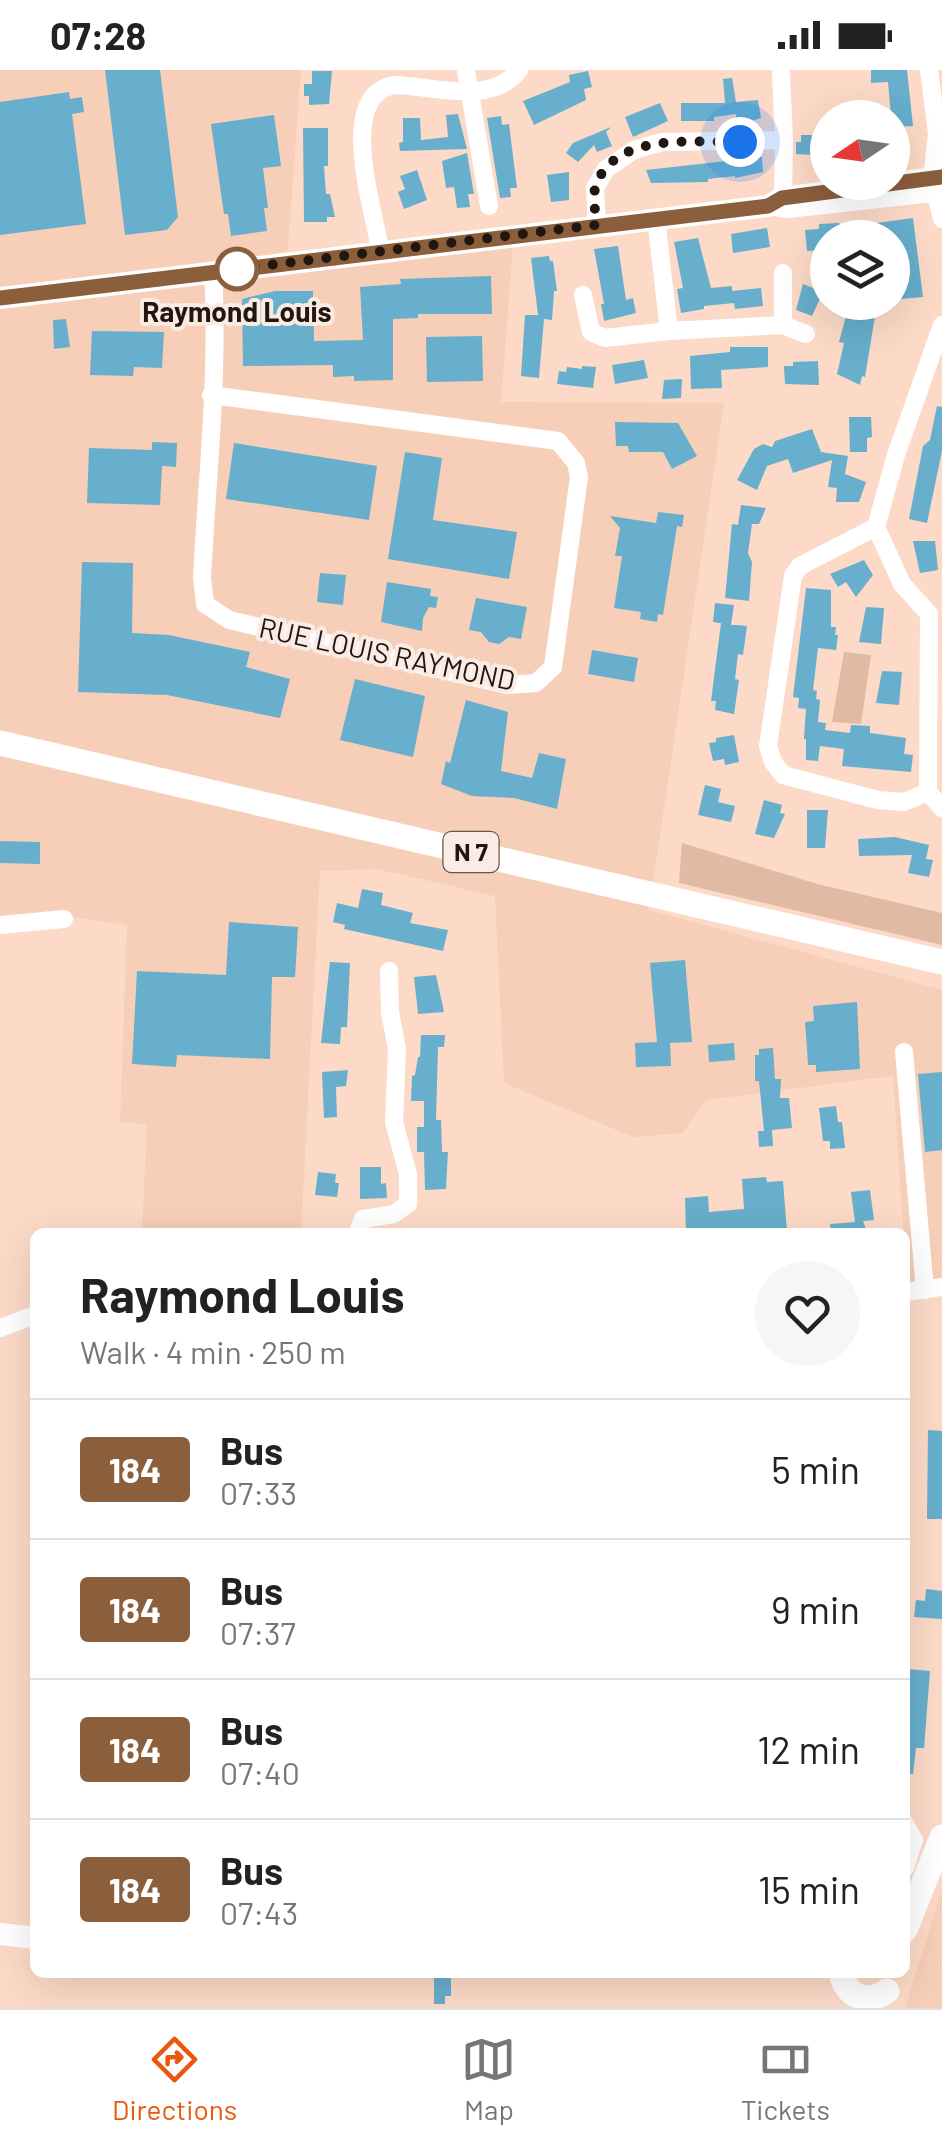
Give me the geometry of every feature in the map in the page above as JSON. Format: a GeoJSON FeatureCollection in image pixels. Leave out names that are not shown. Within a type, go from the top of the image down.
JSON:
{"type":"FeatureCollection","features":[{"type":"Feature","properties":{"kind":"main road","name":"N 7"},"geometry":{"type":"LineString","coordinates":[[0,743],[942,962]]}},
{"type":"Feature","properties":{"kind":"main road"},"geometry":{"type":"LineString","coordinates":[[910,1907],[918,1869],[942,1836]]}},
{"type":"Feature","properties":{"kind":"main road"},"geometry":{"type":"LineString","coordinates":[[845,1986],[873,1999],[888,1990]]}},
{"type":"Feature","properties":{"kind":"street"},"geometry":{"type":"LineString","coordinates":[[466,70],[489,206]]}},
{"type":"Feature","properties":{"kind":"street"},"geometry":{"type":"LineString","coordinates":[[380,251],[362,134],[364,110],[372,96],[394,86],[496,90],[519,70]]}},
{"type":"Feature","properties":{"kind":"street"},"geometry":{"type":"LineString","coordinates":[[929,70],[939,139],[942,219]]}},
{"type":"Feature","properties":{"kind":"street"},"geometry":{"type":"LineString","coordinates":[[775,202],[784,140],[781,74]]}},
{"type":"Feature","properties":{"kind":"street"},"geometry":{"type":"LineString","coordinates":[[596,225],[595,188],[606,169],[634,150],[662,142],[784,140]]}},
{"type":"Feature","properties":{"kind":"street"},"geometry":{"type":"LineString","coordinates":[[775,202],[788,209],[885,199],[938,185]]}},
{"type":"Feature","properties":{"kind":"street"},"geometry":{"type":"LineString","coordinates":[[0,298],[938,185]]}},
{"type":"Feature","properties":{"kind":"street"},"geometry":{"type":"LineString","coordinates":[[656,218],[669,331]]}},
{"type":"Feature","properties":{"kind":"street","name":"RUE LOUIS RAYMOND"},"geometry":{"type":"LineString","coordinates":[[211,395],[558,440],[576,464],[578,477],[552,666],[536,683],[507,685],[229,620],[205,604],[202,578],[211,395],[216,353],[213,272]]}},
{"type":"Feature","properties":{"kind":"street"},"geometry":{"type":"LineString","coordinates":[[783,273],[784,325]]}},
{"type":"Feature","properties":{"kind":"street"},"geometry":{"type":"LineString","coordinates":[[583,295],[592,332],[598,337],[784,325],[806,334]]}},
{"type":"Feature","properties":{"kind":"street"},"geometry":{"type":"LineString","coordinates":[[941,334],[896,455],[876,527],[902,584],[936,614],[928,792],[942,808]]}},
{"type":"Feature","properties":{"kind":"street"},"geometry":{"type":"LineString","coordinates":[[876,527],[800,566],[793,576],[768,746],[773,762],[784,775],[878,800],[904,802],[928,792]]}},
{"type":"Feature","properties":{"kind":"street"},"geometry":{"type":"LineString","coordinates":[[0,925],[64,919]]}},
{"type":"Feature","properties":{"kind":"street"},"geometry":{"type":"LineString","coordinates":[[360,1228],[363,1219],[394,1214],[408,1204],[408,1174],[394,1122],[397,1048],[390,1012],[389,971]]}},
{"type":"Feature","properties":{"kind":"street"},"geometry":{"type":"LineString","coordinates":[[904,1052],[934,1288]]}},
{"type":"Feature","properties":{"kind":"street"},"geometry":{"type":"LineString","coordinates":[[0,1328],[30,1318]]}},
{"type":"Feature","properties":{"kind":"street"},"geometry":{"type":"LineString","coordinates":[[910,1833],[918,1869]]}},
{"type":"Feature","properties":{"kind":"street"},"geometry":{"type":"LineString","coordinates":[[0,1934],[30,1937]]}},
{"type":"Feature","properties":{"kind":"shaded area"},"geometry":{"type":"Polygon","coordinates":[[[0,70],[301,70],[286,271],[513,244],[501,402],[724,403],[649,910],[942,990],[942,1280],[910,1285],[910,1228],[903,1228],[893,1076],[706,1100],[683,1133],[633,1137],[504,1083],[495,896],[377,869],[320,871],[301,1228],[142,1228],[147,1124],[120,1122],[127,925],[59,915],[0,922],[0,70]]]}},
{"type":"Feature","properties":{"kind":"shaded area"},"geometry":{"type":"Polygon","coordinates":[[[844,652],[871,655],[861,724],[832,722],[844,652]]]}},
{"type":"Feature","properties":{"kind":"shaded area"},"geometry":{"type":"Polygon","coordinates":[[[682,843],[821,885],[942,913],[942,945],[679,883],[682,843]]]}},
{"type":"Feature","properties":{"kind":"shaded area"},"geometry":{"type":"Polygon","coordinates":[[[942,1890],[942,2008],[905,2008],[914,1979],[942,1890]]]}},
{"type":"Feature","properties":{"kind":"building"},"geometry":{"type":"Polygon","coordinates":[[[105,70],[160,70],[178,217],[167,230],[125,235],[105,70]]]}},
{"type":"Feature","properties":{"kind":"building"},"geometry":{"type":"Polygon","coordinates":[[[871,70],[907,70],[913,126],[910,100],[890,100],[888,82],[871,83],[871,70]]]}},
{"type":"Feature","properties":{"kind":"building"},"geometry":{"type":"Polygon","coordinates":[[[312,71],[332,71],[329,104],[309,105],[309,96],[304,96],[304,84],[312,84],[312,71]]]}},
{"type":"Feature","properties":{"kind":"building"},"geometry":{"type":"Polygon","coordinates":[[[588,71],[592,87],[584,89],[586,100],[534,125],[523,101],[570,82],[569,75],[588,71]]]}},
{"type":"Feature","properties":{"kind":"building"},"geometry":{"type":"Polygon","coordinates":[[[732,78],[736,102],[758,100],[761,118],[737,126],[736,114],[714,117],[714,121],[681,121],[681,103],[725,103],[723,79],[732,78]]]}},
{"type":"Feature","properties":{"kind":"building"},"geometry":{"type":"Polygon","coordinates":[[[69,92],[70,99],[82,97],[84,112],[72,114],[86,224],[0,235],[0,102],[69,92]]]}},
{"type":"Feature","properties":{"kind":"building"},"geometry":{"type":"Polygon","coordinates":[[[660,103],[668,121],[633,137],[625,117],[660,103]]]}},
{"type":"Feature","properties":{"kind":"building"},"geometry":{"type":"Polygon","coordinates":[[[458,114],[467,149],[400,151],[403,118],[420,118],[421,140],[448,137],[446,115],[458,114]]]}},
{"type":"Feature","properties":{"kind":"building"},"geometry":{"type":"Polygon","coordinates":[[[274,115],[281,166],[263,168],[267,231],[231,236],[228,214],[224,214],[211,124],[274,115]]]}},
{"type":"Feature","properties":{"kind":"building"},"geometry":{"type":"Polygon","coordinates":[[[501,116],[502,125],[509,124],[517,188],[510,188],[511,197],[500,198],[487,118],[501,116]]]}},
{"type":"Feature","properties":{"kind":"building"},"geometry":{"type":"Polygon","coordinates":[[[611,127],[606,132],[612,146],[597,152],[594,145],[578,162],[566,153],[573,143],[611,127]]]}},
{"type":"Feature","properties":{"kind":"building"},"geometry":{"type":"Polygon","coordinates":[[[303,128],[328,128],[326,194],[330,194],[335,217],[327,217],[327,222],[304,222],[303,128]]]}},
{"type":"Feature","properties":{"kind":"building"},"geometry":{"type":"Polygon","coordinates":[[[801,135],[810,135],[810,155],[796,154],[796,142],[801,142],[801,135]]]}},
{"type":"Feature","properties":{"kind":"building"},"geometry":{"type":"Polygon","coordinates":[[[467,153],[474,194],[468,194],[470,207],[457,208],[454,187],[446,188],[442,161],[467,153]]]}},
{"type":"Feature","properties":{"kind":"building"},"geometry":{"type":"Polygon","coordinates":[[[762,157],[763,172],[708,182],[651,183],[646,170],[762,157]]]}},
{"type":"Feature","properties":{"kind":"building"},"geometry":{"type":"Polygon","coordinates":[[[417,170],[427,200],[404,209],[398,192],[405,189],[400,176],[417,170]]]}},
{"type":"Feature","properties":{"kind":"building"},"geometry":{"type":"Polygon","coordinates":[[[569,172],[569,200],[551,202],[547,175],[569,172]]]}},
{"type":"Feature","properties":{"kind":"building"},"geometry":{"type":"Polygon","coordinates":[[[913,218],[923,297],[910,298],[910,220],[899,220],[913,218]]]}},
{"type":"Feature","properties":{"kind":"building"},"geometry":{"type":"Polygon","coordinates":[[[767,228],[770,247],[733,253],[731,234],[767,228]]]}},
{"type":"Feature","properties":{"kind":"building"},"geometry":{"type":"Polygon","coordinates":[[[805,230],[810,230],[810,251],[807,251],[805,230]]]}},
{"type":"Feature","properties":{"kind":"building"},"geometry":{"type":"Polygon","coordinates":[[[698,238],[711,288],[761,288],[763,306],[735,309],[734,303],[681,313],[677,289],[683,288],[674,242],[698,238]]]}},
{"type":"Feature","properties":{"kind":"building"},"geometry":{"type":"Polygon","coordinates":[[[618,246],[626,300],[633,298],[636,313],[604,321],[594,249],[618,246]]]}},
{"type":"Feature","properties":{"kind":"building"},"geometry":{"type":"Polygon","coordinates":[[[549,256],[557,291],[552,320],[544,319],[539,378],[521,376],[525,315],[538,315],[531,258],[549,256]]]}},
{"type":"Feature","properties":{"kind":"building"},"geometry":{"type":"Polygon","coordinates":[[[491,276],[492,314],[418,314],[418,318],[393,319],[393,380],[333,377],[333,365],[243,366],[242,299],[275,291],[313,291],[314,341],[363,340],[360,287],[401,284],[400,279],[491,276]]]}},
{"type":"Feature","properties":{"kind":"building"},"geometry":{"type":"Polygon","coordinates":[[[803,284],[810,287],[810,315],[796,310],[803,284]]]}},
{"type":"Feature","properties":{"kind":"building"},"geometry":{"type":"Polygon","coordinates":[[[66,319],[70,347],[54,349],[53,320],[66,319]]]}},
{"type":"Feature","properties":{"kind":"building"},"geometry":{"type":"Polygon","coordinates":[[[845,320],[874,320],[865,377],[862,376],[860,385],[837,374],[844,343],[839,342],[845,320]]]}},
{"type":"Feature","properties":{"kind":"building"},"geometry":{"type":"Polygon","coordinates":[[[92,331],[164,332],[162,368],[134,367],[133,376],[90,375],[92,331]]]}},
{"type":"Feature","properties":{"kind":"building"},"geometry":{"type":"Polygon","coordinates":[[[482,336],[483,381],[427,382],[426,337],[482,336]]]}},
{"type":"Feature","properties":{"kind":"building"},"geometry":{"type":"Polygon","coordinates":[[[730,347],[768,347],[768,367],[721,370],[722,388],[691,389],[690,356],[730,352],[730,347]]]}},
{"type":"Feature","properties":{"kind":"building"},"geometry":{"type":"Polygon","coordinates":[[[644,360],[648,378],[615,384],[612,365],[644,360]]]}},
{"type":"Feature","properties":{"kind":"building"},"geometry":{"type":"Polygon","coordinates":[[[818,361],[819,385],[785,384],[784,366],[818,361]]]}},
{"type":"Feature","properties":{"kind":"building"},"geometry":{"type":"Polygon","coordinates":[[[596,367],[593,388],[557,384],[559,371],[596,367]]]}},
{"type":"Feature","properties":{"kind":"building"},"geometry":{"type":"Polygon","coordinates":[[[682,379],[681,398],[662,399],[664,380],[682,379]]]}},
{"type":"Feature","properties":{"kind":"building"},"geometry":{"type":"Polygon","coordinates":[[[937,406],[942,407],[942,451],[927,523],[909,519],[923,446],[930,440],[937,406]]]}},
{"type":"Feature","properties":{"kind":"building"},"geometry":{"type":"Polygon","coordinates":[[[849,417],[871,417],[872,437],[867,438],[867,452],[850,452],[849,417]]]}},
{"type":"Feature","properties":{"kind":"building"},"geometry":{"type":"Polygon","coordinates":[[[615,422],[678,423],[697,456],[672,469],[663,452],[629,452],[628,446],[616,446],[615,422]]]}},
{"type":"Feature","properties":{"kind":"building"},"geometry":{"type":"Polygon","coordinates":[[[812,429],[821,452],[848,456],[845,474],[866,482],[859,502],[836,502],[837,488],[828,487],[832,460],[793,473],[788,459],[767,466],[757,490],[737,480],[754,449],[763,444],[772,447],[775,441],[812,429]]]}},
{"type":"Feature","properties":{"kind":"building"},"geometry":{"type":"Polygon","coordinates":[[[152,442],[177,443],[176,467],[162,466],[160,505],[87,503],[89,448],[152,450],[152,442]]]}},
{"type":"Feature","properties":{"kind":"building"},"geometry":{"type":"Polygon","coordinates":[[[234,443],[377,466],[369,520],[226,499],[234,443]]]}},
{"type":"Feature","properties":{"kind":"building"},"geometry":{"type":"Polygon","coordinates":[[[405,452],[442,458],[433,520],[517,532],[509,579],[388,559],[405,452]]]}},
{"type":"Feature","properties":{"kind":"building"},"geometry":{"type":"Polygon","coordinates":[[[741,505],[766,508],[759,524],[752,524],[749,601],[725,598],[732,524],[738,525],[741,505]]]}},
{"type":"Feature","properties":{"kind":"building"},"geometry":{"type":"Polygon","coordinates":[[[658,512],[684,515],[682,527],[677,526],[663,615],[658,614],[657,622],[640,619],[641,612],[614,608],[622,556],[615,556],[620,528],[610,516],[656,523],[658,512]]]}},
{"type":"Feature","properties":{"kind":"building"},"geometry":{"type":"Polygon","coordinates":[[[913,541],[935,541],[938,570],[920,573],[913,541]]]}},
{"type":"Feature","properties":{"kind":"building"},"geometry":{"type":"Polygon","coordinates":[[[864,560],[873,575],[856,597],[846,582],[838,587],[830,574],[864,560]]]}},
{"type":"Feature","properties":{"kind":"building"},"geometry":{"type":"Polygon","coordinates":[[[82,562],[133,563],[132,633],[169,635],[250,652],[246,667],[290,679],[280,718],[167,695],[78,692],[82,562]]]}},
{"type":"Feature","properties":{"kind":"building"},"geometry":{"type":"Polygon","coordinates":[[[320,573],[346,575],[343,605],[317,602],[320,573]]]}},
{"type":"Feature","properties":{"kind":"building"},"geometry":{"type":"Polygon","coordinates":[[[387,582],[431,589],[430,596],[438,597],[436,608],[429,607],[423,618],[422,631],[381,622],[387,582]]]}},
{"type":"Feature","properties":{"kind":"building"},"geometry":{"type":"Polygon","coordinates":[[[806,588],[831,590],[831,627],[836,627],[838,635],[836,650],[818,648],[813,690],[820,700],[818,722],[826,723],[825,730],[850,733],[851,725],[870,726],[870,733],[906,738],[904,754],[913,755],[911,772],[842,766],[844,749],[820,746],[818,761],[806,760],[806,709],[798,708],[799,698],[793,697],[806,588]]]}},
{"type":"Feature","properties":{"kind":"building"},"geometry":{"type":"Polygon","coordinates":[[[476,598],[527,607],[521,639],[509,637],[499,644],[489,642],[481,632],[469,630],[476,598]]]}},
{"type":"Feature","properties":{"kind":"building"},"geometry":{"type":"Polygon","coordinates":[[[715,603],[734,605],[731,625],[713,622],[715,603]]]}},
{"type":"Feature","properties":{"kind":"building"},"geometry":{"type":"Polygon","coordinates":[[[866,607],[884,608],[881,644],[859,642],[866,607]]]}},
{"type":"Feature","properties":{"kind":"building"},"geometry":{"type":"Polygon","coordinates":[[[721,623],[747,626],[743,655],[738,654],[734,714],[715,710],[716,701],[711,701],[721,623]]]}},
{"type":"Feature","properties":{"kind":"building"},"geometry":{"type":"Polygon","coordinates":[[[592,650],[638,658],[634,682],[588,674],[592,650]]]}},
{"type":"Feature","properties":{"kind":"building"},"geometry":{"type":"Polygon","coordinates":[[[882,671],[902,672],[899,705],[876,703],[882,671]]]}},
{"type":"Feature","properties":{"kind":"building"},"geometry":{"type":"Polygon","coordinates":[[[355,679],[425,696],[413,757],[340,740],[355,679]]]}},
{"type":"Feature","properties":{"kind":"building"},"geometry":{"type":"Polygon","coordinates":[[[466,700],[508,712],[501,771],[532,778],[539,753],[566,759],[557,809],[514,798],[472,796],[441,784],[466,700]]]}},
{"type":"Feature","properties":{"kind":"building"},"geometry":{"type":"Polygon","coordinates":[[[734,735],[739,762],[725,765],[724,759],[713,761],[709,743],[734,735]]]}},
{"type":"Feature","properties":{"kind":"building"},"geometry":{"type":"Polygon","coordinates":[[[705,785],[721,789],[718,802],[735,806],[731,822],[698,815],[705,785]]]}},
{"type":"Feature","properties":{"kind":"building"},"geometry":{"type":"Polygon","coordinates":[[[764,800],[782,805],[780,813],[785,814],[774,838],[755,834],[764,800]]]}},
{"type":"Feature","properties":{"kind":"building"},"geometry":{"type":"Polygon","coordinates":[[[807,810],[828,810],[825,848],[807,848],[807,810]]]}},
{"type":"Feature","properties":{"kind":"building"},"geometry":{"type":"Polygon","coordinates":[[[895,837],[929,845],[926,859],[933,860],[929,877],[908,873],[912,855],[859,856],[858,839],[895,837]]]}},
{"type":"Feature","properties":{"kind":"building"},"geometry":{"type":"Polygon","coordinates":[[[0,841],[40,842],[40,864],[0,863],[0,841]]]}},
{"type":"Feature","properties":{"kind":"building"},"geometry":{"type":"Polygon","coordinates":[[[362,889],[383,893],[381,905],[413,913],[410,923],[448,930],[443,951],[344,929],[345,925],[333,922],[337,903],[358,908],[362,889]]]}},
{"type":"Feature","properties":{"kind":"building"},"geometry":{"type":"Polygon","coordinates":[[[229,922],[298,927],[295,977],[272,977],[270,1059],[177,1055],[176,1067],[132,1064],[137,971],[226,975],[229,922]]]}},
{"type":"Feature","properties":{"kind":"building"},"geometry":{"type":"Polygon","coordinates":[[[685,960],[692,1042],[670,1043],[671,1066],[636,1067],[635,1043],[657,1042],[650,963],[685,960]]]}},
{"type":"Feature","properties":{"kind":"building"},"geometry":{"type":"Polygon","coordinates":[[[330,962],[350,963],[347,1027],[341,1027],[340,1044],[321,1043],[330,962]]]}},
{"type":"Feature","properties":{"kind":"building"},"geometry":{"type":"Polygon","coordinates":[[[436,975],[444,1012],[418,1014],[414,977],[436,975]]]}},
{"type":"Feature","properties":{"kind":"building"},"geometry":{"type":"Polygon","coordinates":[[[857,1002],[860,1069],[816,1072],[816,1065],[808,1065],[805,1022],[814,1021],[813,1006],[857,1002]]]}},
{"type":"Feature","properties":{"kind":"building"},"geometry":{"type":"Polygon","coordinates":[[[421,1035],[445,1035],[444,1047],[438,1047],[436,1120],[441,1120],[442,1152],[448,1152],[446,1189],[425,1190],[424,1152],[417,1152],[417,1127],[424,1127],[424,1101],[411,1101],[421,1035]]]}},
{"type":"Feature","properties":{"kind":"building"},"geometry":{"type":"Polygon","coordinates":[[[734,1043],[735,1060],[709,1062],[708,1045],[734,1043]]]}},
{"type":"Feature","properties":{"kind":"building"},"geometry":{"type":"Polygon","coordinates":[[[773,1048],[775,1079],[781,1079],[780,1098],[789,1098],[792,1128],[772,1130],[773,1146],[759,1147],[758,1131],[764,1131],[759,1081],[755,1081],[755,1055],[759,1055],[759,1049],[773,1048]]]}},
{"type":"Feature","properties":{"kind":"building"},"geometry":{"type":"Polygon","coordinates":[[[348,1070],[346,1086],[336,1087],[337,1117],[324,1118],[322,1072],[348,1070]]]}},
{"type":"Feature","properties":{"kind":"building"},"geometry":{"type":"Polygon","coordinates":[[[942,1072],[942,1150],[925,1152],[918,1074],[942,1072]]]}},
{"type":"Feature","properties":{"kind":"building"},"geometry":{"type":"Polygon","coordinates":[[[836,1106],[845,1148],[830,1149],[830,1141],[823,1141],[819,1108],[836,1106]]]}},
{"type":"Feature","properties":{"kind":"building"},"geometry":{"type":"Polygon","coordinates":[[[360,1167],[381,1167],[381,1184],[386,1183],[387,1198],[360,1199],[360,1167]]]}},
{"type":"Feature","properties":{"kind":"building"},"geometry":{"type":"Polygon","coordinates":[[[318,1172],[336,1174],[337,1197],[315,1195],[318,1172]]]}},
{"type":"Feature","properties":{"kind":"building"},"geometry":{"type":"Polygon","coordinates":[[[766,1177],[767,1182],[783,1181],[787,1228],[686,1228],[685,1198],[708,1196],[709,1212],[744,1209],[742,1179],[766,1177]]]}},
{"type":"Feature","properties":{"kind":"building"},"geometry":{"type":"Polygon","coordinates":[[[870,1190],[874,1220],[863,1221],[866,1228],[830,1228],[830,1224],[855,1222],[851,1192],[870,1190]]]}},
{"type":"Feature","properties":{"kind":"building"},"geometry":{"type":"Polygon","coordinates":[[[928,1430],[942,1431],[942,1519],[927,1519],[928,1430]]]}},
{"type":"Feature","properties":{"kind":"building"},"geometry":{"type":"Polygon","coordinates":[[[926,1589],[942,1591],[942,1619],[914,1617],[916,1600],[925,1601],[926,1589]]]}},
{"type":"Feature","properties":{"kind":"building"},"geometry":{"type":"Polygon","coordinates":[[[910,1669],[930,1671],[924,1748],[916,1748],[913,1774],[910,1669]]]}},
{"type":"Feature","properties":{"kind":"building"},"geometry":{"type":"Polygon","coordinates":[[[434,1978],[451,1978],[451,1996],[445,1996],[445,2004],[434,2004],[434,1978]]]}},
{"type":"Feature","properties":{"kind":"bus line","name":"184"},"geometry":{"type":"LineString","coordinates":[[0,298],[768,206],[782,198],[942,177]]}},
{"type":"Feature","properties":{"kind":"place","name":"Raymond Louis"},"geometry":{"type":"Point","coordinates":[237,269]}},
{"type":"Feature","properties":{"kind":"route"},"geometry":{"type":"LineString","coordinates":[[237,269],[596,225],[595,188],[606,169],[634,150],[662,142],[740,142]]}}]}
